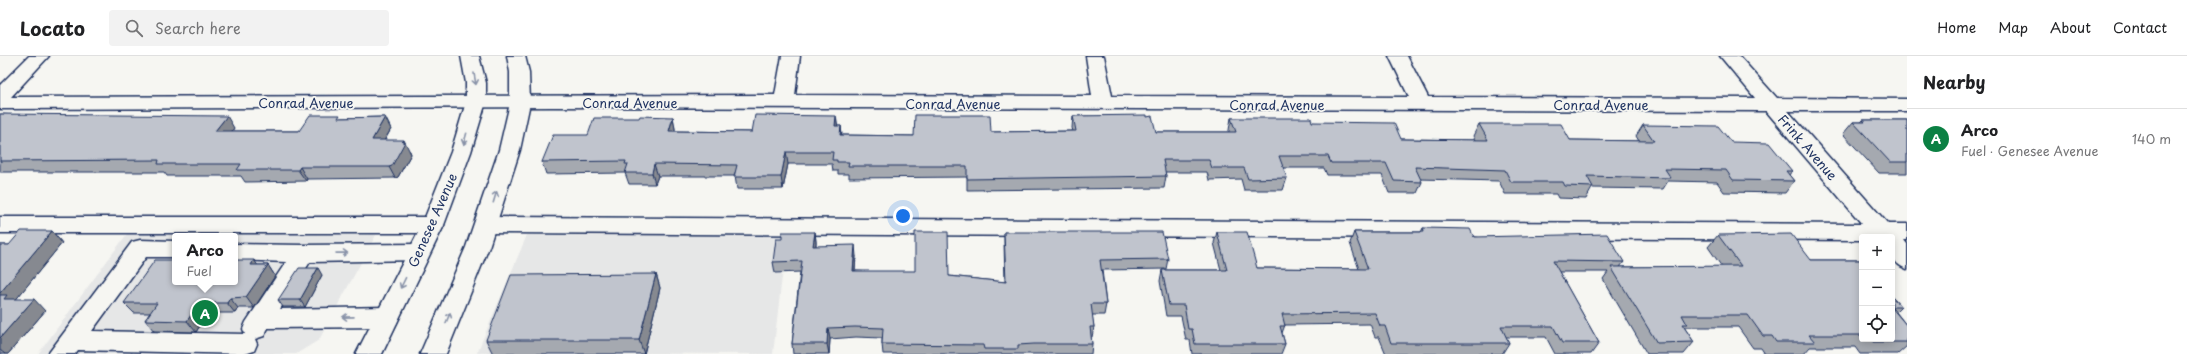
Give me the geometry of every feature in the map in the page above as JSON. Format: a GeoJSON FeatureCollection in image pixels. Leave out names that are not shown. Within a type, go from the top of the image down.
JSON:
{"type":"FeatureCollection","features":[{"type":"Feature","properties":{"kind":"street"},"geometry":{"type":"LineString","coordinates":[[0,96],[40,56]]}},
{"type":"Feature","properties":{"kind":"street","name":"Genesee Avenue"},"geometry":{"type":"LineString","coordinates":[[369,354],[433,225],[461,152],[476,102],[476,83],[470,56]]}},
{"type":"Feature","properties":{"kind":"street"},"geometry":{"type":"LineString","coordinates":[[433,354],[487,225],[515,132],[520,101],[518,64],[516,56]]}},
{"type":"Feature","properties":{"kind":"street"},"geometry":{"type":"LineString","coordinates":[[784,102],[791,56]]}},
{"type":"Feature","properties":{"kind":"street"},"geometry":{"type":"LineString","coordinates":[[1095,56],[1103,104]]}},
{"type":"Feature","properties":{"kind":"street"},"geometry":{"type":"LineString","coordinates":[[1398,56],[1422,104]]}},
{"type":"Feature","properties":{"kind":"street","name":"Frink Avenue"},"geometry":{"type":"LineString","coordinates":[[1730,56],[1884,234]]}},
{"type":"Feature","properties":{"kind":"street","name":"Conrad Avenue"},"geometry":{"type":"LineString","coordinates":[[0,102],[520,101],[1103,104],[1907,105]]}},
{"type":"Feature","properties":{"kind":"street"},"geometry":{"type":"LineString","coordinates":[[0,225],[433,225]]}},
{"type":"Feature","properties":{"kind":"street"},"geometry":{"type":"LineString","coordinates":[[487,225],[1859,237]]}},
{"type":"Feature","properties":{"kind":"street"},"geometry":{"type":"LineString","coordinates":[[1895,235],[1907,232]]}},
{"type":"Feature","properties":{"kind":"street","name":"Frink Avenue"},"geometry":{"type":"LineString","coordinates":[[1895,246],[1907,260]]}},
{"type":"Feature","properties":{"kind":"street"},"geometry":{"type":"LineString","coordinates":[[66,347],[140,248],[172,249]]}},
{"type":"Feature","properties":{"kind":"street"},"geometry":{"type":"LineString","coordinates":[[238,252],[303,254],[419,252]]}},
{"type":"Feature","properties":{"kind":"street"},"geometry":{"type":"LineString","coordinates":[[66,347],[242,349],[303,254]]}},
{"type":"Feature","properties":{"kind":"street"},"geometry":{"type":"LineString","coordinates":[[261,318],[387,317]]}},
{"type":"Feature","properties":{"kind":"shaded area"},"geometry":{"type":"Polygon","coordinates":[[[127,234],[172,234],[172,285],[238,285],[238,234],[376,235],[319,340],[296,354],[38,354],[127,234]]]}},
{"type":"Feature","properties":{"kind":"shaded area"},"geometry":{"type":"Polygon","coordinates":[[[787,234],[773,354],[477,353],[527,235],[787,234]]]}},
{"type":"Feature","properties":{"kind":"building"},"geometry":{"type":"Polygon","coordinates":[[[0,114],[227,116],[215,131],[299,131],[310,115],[340,115],[338,118],[385,117],[372,140],[404,140],[402,142],[405,142],[392,166],[389,167],[300,167],[298,170],[237,170],[241,164],[158,164],[159,160],[0,161],[0,114]]]}},
{"type":"Feature","properties":{"kind":"building"},"geometry":{"type":"Polygon","coordinates":[[[755,115],[836,116],[835,126],[841,126],[840,135],[914,136],[915,115],[990,115],[991,132],[1076,131],[1073,116],[1147,115],[1147,117],[1152,116],[1156,132],[1236,132],[1231,118],[1311,118],[1312,122],[1394,123],[1401,139],[1488,140],[1479,124],[1561,124],[1570,140],[1654,141],[1643,125],[1718,126],[1731,142],[1769,143],[1792,171],[1786,171],[1794,181],[1733,180],[1726,170],[1665,169],[1671,178],[1587,176],[1593,187],[1565,186],[1563,182],[1511,182],[1505,170],[1415,167],[1422,182],[1394,181],[1386,163],[1331,163],[1328,156],[1279,156],[1287,178],[1248,179],[1244,168],[1212,168],[1209,160],[1163,160],[1166,176],[967,179],[967,166],[848,166],[849,162],[837,162],[837,160],[832,160],[833,152],[786,152],[781,177],[734,177],[737,165],[654,164],[652,173],[625,173],[628,164],[625,164],[626,161],[542,162],[553,135],[588,135],[594,118],[639,118],[640,116],[673,117],[669,131],[752,132],[755,115]]]}},
{"type":"Feature","properties":{"kind":"building"},"geometry":{"type":"Polygon","coordinates":[[[1863,120],[1907,120],[1907,162],[1890,162],[1853,122],[1865,122],[1863,120]]]}},
{"type":"Feature","properties":{"kind":"building"},"geometry":{"type":"Polygon","coordinates":[[[1423,228],[1470,229],[1474,237],[1607,234],[1624,262],[1553,261],[1599,343],[1562,343],[1553,326],[1501,326],[1509,343],[1391,343],[1385,326],[1380,326],[1375,313],[1282,314],[1285,326],[1280,326],[1285,344],[1195,344],[1192,329],[1188,329],[1184,305],[1169,305],[1162,270],[1227,270],[1217,232],[1247,232],[1257,268],[1368,269],[1354,232],[1424,232],[1423,228]]]}},
{"type":"Feature","properties":{"kind":"building"},"geometry":{"type":"Polygon","coordinates":[[[21,231],[52,231],[0,293],[0,245],[9,245],[21,231]]]}},
{"type":"Feature","properties":{"kind":"building"},"geometry":{"type":"Polygon","coordinates":[[[782,232],[815,232],[813,246],[855,245],[853,271],[915,271],[915,232],[948,232],[949,276],[1006,282],[1004,232],[1162,232],[1168,259],[1100,260],[1106,304],[1091,304],[1094,327],[1090,327],[1092,344],[1034,344],[1018,345],[1018,349],[984,349],[983,345],[882,344],[883,328],[855,327],[828,328],[827,344],[792,344],[802,261],[773,262],[776,239],[782,239],[782,232]]]}},
{"type":"Feature","properties":{"kind":"building"},"geometry":{"type":"Polygon","coordinates":[[[1791,234],[1811,260],[1859,260],[1859,335],[1809,335],[1815,342],[1776,342],[1772,336],[1763,336],[1748,315],[1682,315],[1687,324],[1682,324],[1694,342],[1657,343],[1611,267],[1741,266],[1718,235],[1791,234]]]}},
{"type":"Feature","properties":{"kind":"building"},"geometry":{"type":"Polygon","coordinates":[[[155,260],[172,260],[172,285],[238,285],[238,260],[254,260],[251,265],[268,265],[246,297],[230,298],[227,303],[199,303],[187,321],[145,320],[157,303],[124,303],[155,260]]]}},
{"type":"Feature","properties":{"kind":"building"},"geometry":{"type":"Polygon","coordinates":[[[299,268],[318,268],[300,300],[278,300],[299,268]]]}},
{"type":"Feature","properties":{"kind":"building"},"geometry":{"type":"Polygon","coordinates":[[[656,274],[639,340],[486,340],[511,275],[656,274]]]}},
{"type":"Feature","properties":{"kind":"building"},"geometry":{"type":"Polygon","coordinates":[[[0,295],[7,295],[4,299],[34,299],[0,338],[0,295]]]}},
{"type":"Feature","properties":{"kind":"building"},"geometry":{"type":"Polygon","coordinates":[[[1895,300],[1901,307],[1895,307],[1895,300]]]}},
{"type":"Feature","properties":{"kind":"building"},"geometry":{"type":"Polygon","coordinates":[[[1895,312],[1907,326],[1907,342],[1895,342],[1895,312]]]}},
{"type":"Feature","properties":{"kind":"place","name":"Arco"},"geometry":{"type":"Point","coordinates":[205,313]}}]}
